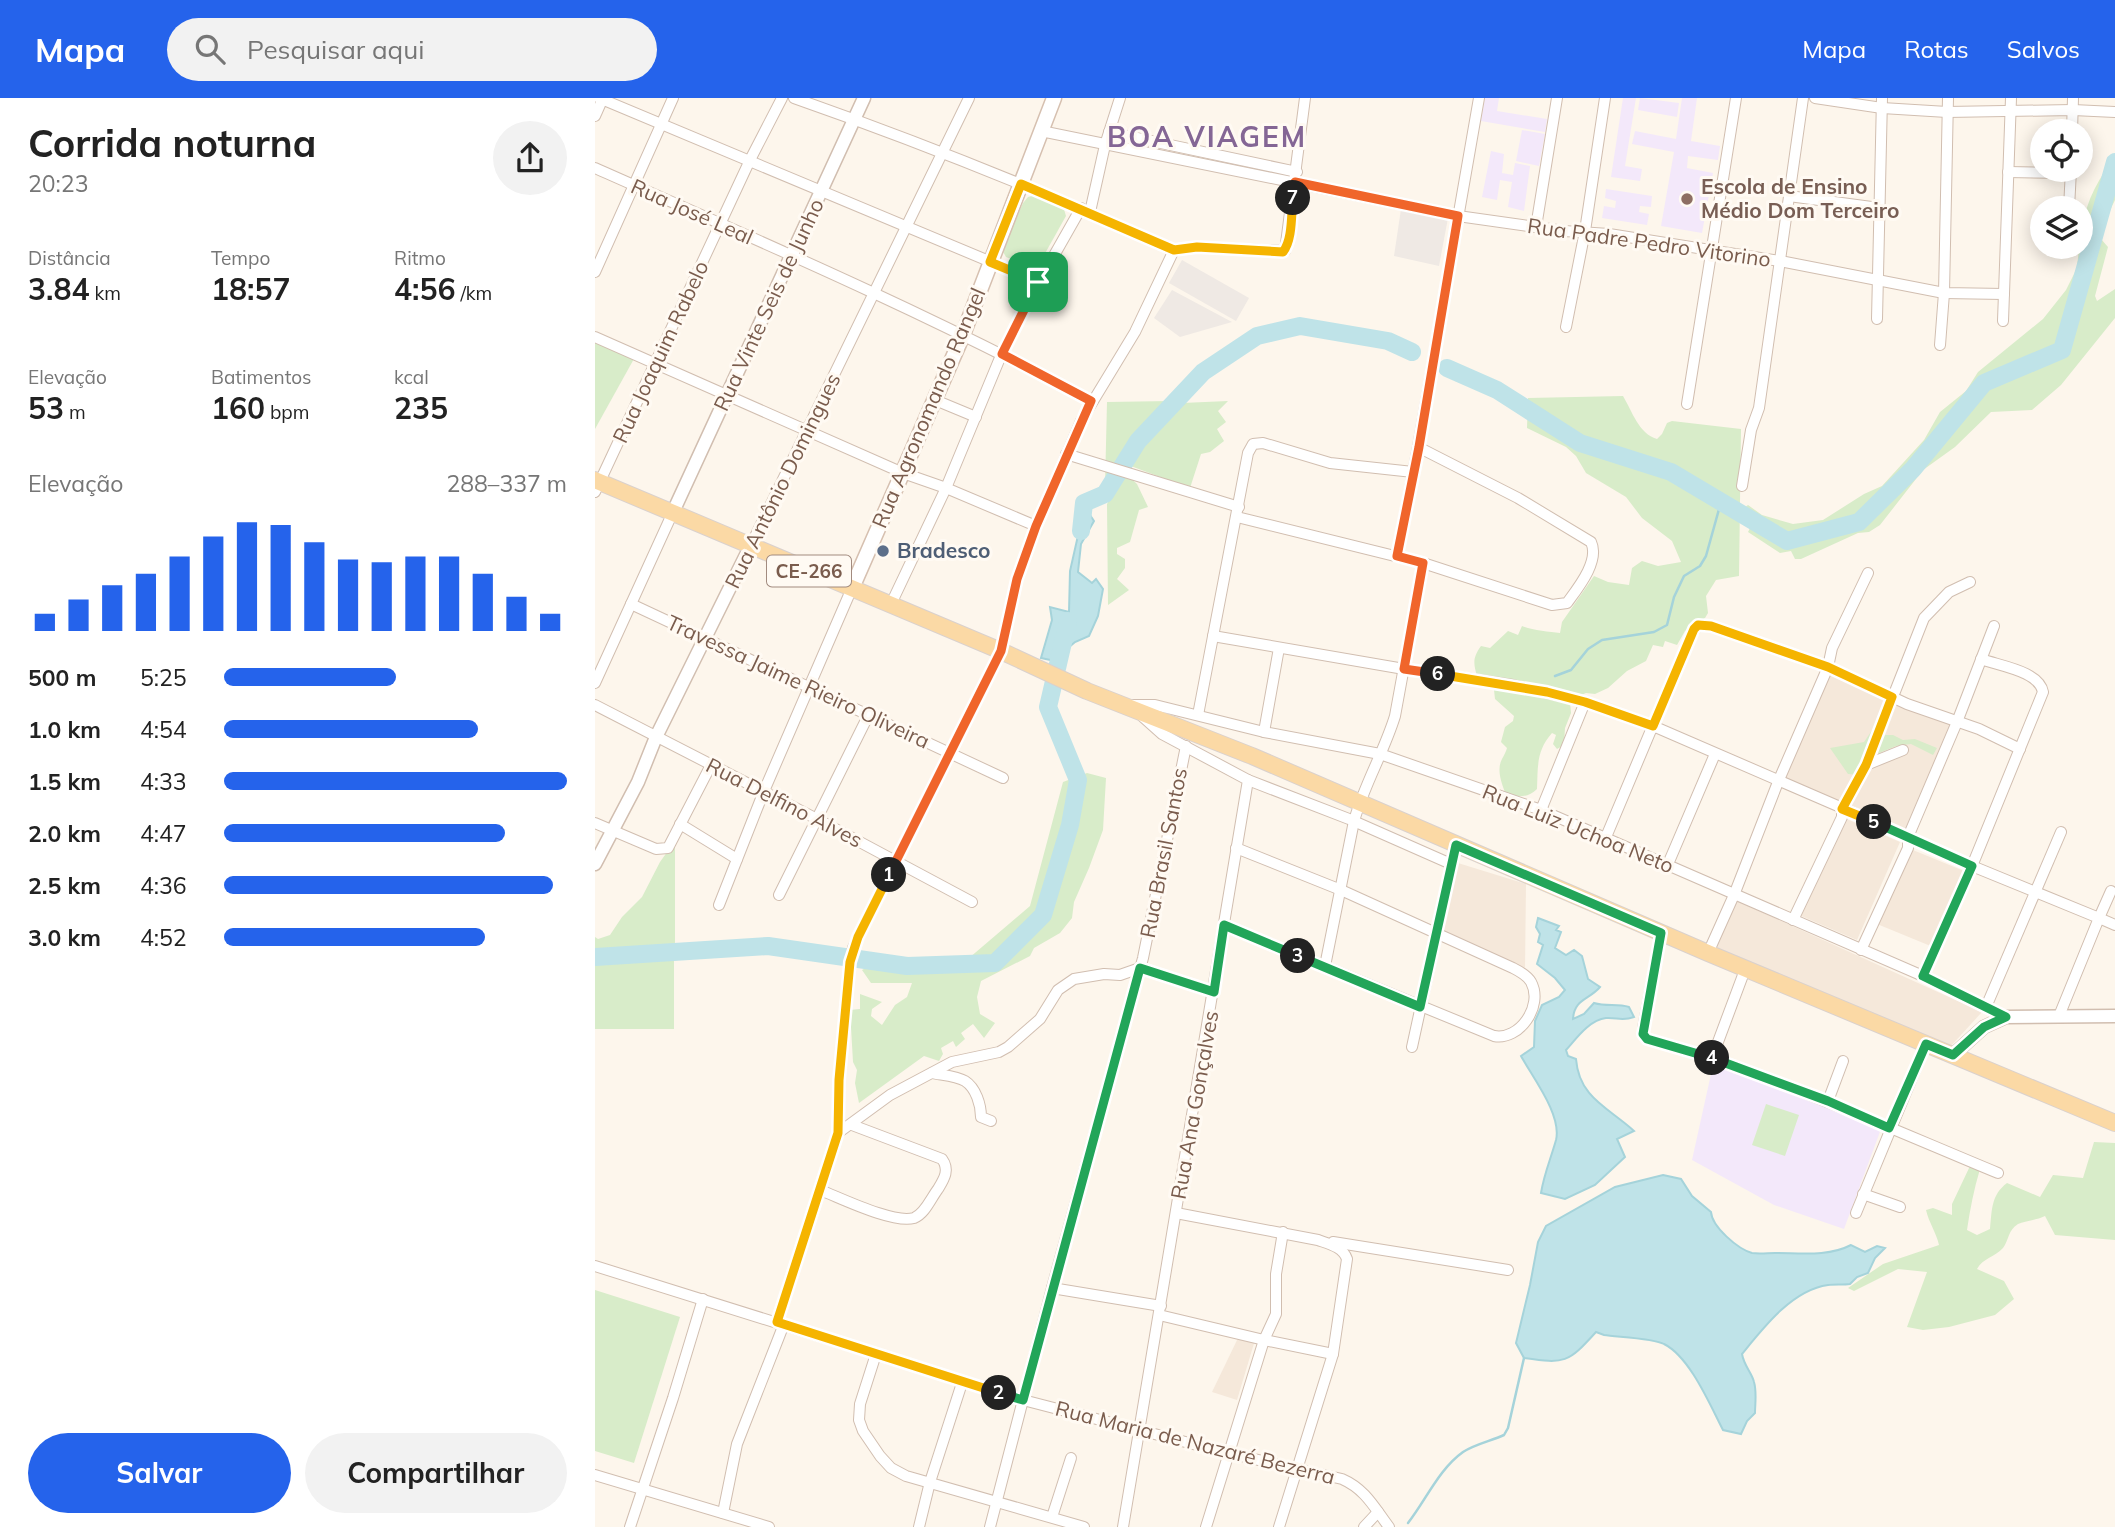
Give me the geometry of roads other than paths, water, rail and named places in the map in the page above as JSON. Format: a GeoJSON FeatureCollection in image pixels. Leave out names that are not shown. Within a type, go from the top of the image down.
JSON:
{"type":"FeatureCollection","features":[{"type":"Feature","properties":{"kind":"main road","name":"Rua Agronomando Rangel"},"geometry":{"type":"LineString","coordinates":[[852,588],[962,337],[1054,98]]}},
{"type":"Feature","properties":{"kind":"main road","name":"CE-266"},"geometry":{"type":"LineString","coordinates":[[597,485],[673,512],[750,547],[1001,651],[1087,691],[1129,706],[1953,1055]]}},
{"type":"Feature","properties":{"kind":"main road"},"geometry":{"type":"LineString","coordinates":[[1953,1055],[2115,1123]]}},
{"type":"Feature","properties":{"kind":"street"},"geometry":{"type":"LineString","coordinates":[[595,272],[673,98]]}},
{"type":"Feature","properties":{"kind":"street","name":"Rua Joaquim Rabelo"},"geometry":{"type":"LineString","coordinates":[[597,485],[657,363],[750,160],[782,98]]}},
{"type":"Feature","properties":{"kind":"street"},"geometry":{"type":"LineString","coordinates":[[794,98],[943,152],[1174,250],[1197,247],[1285,251],[1305,98]]}},
{"type":"Feature","properties":{"kind":"street","name":"Rua Vinte Seis de Junho"},"geometry":{"type":"LineString","coordinates":[[673,512],[864,98]]}},
{"type":"Feature","properties":{"kind":"street","name":"Rua Antônio Domingues"},"geometry":{"type":"LineString","coordinates":[[595,864],[638,782],[656,737],[969,98]]}},
{"type":"Feature","properties":{"kind":"street"},"geometry":{"type":"LineString","coordinates":[[891,604],[946,488],[1002,354],[1038,282],[1085,210],[1120,98]]}},
{"type":"Feature","properties":{"kind":"street"},"geometry":{"type":"LineString","coordinates":[[1397,556],[1419,447],[1479,98]]}},
{"type":"Feature","properties":{"kind":"street"},"geometry":{"type":"LineString","coordinates":[[1536,227],[1557,98]]}},
{"type":"Feature","properties":{"kind":"street"},"geometry":{"type":"LineString","coordinates":[[1566,327],[1585,232],[1605,98]]}},
{"type":"Feature","properties":{"kind":"street"},"geometry":{"type":"LineString","coordinates":[[1687,404],[1736,98]]}},
{"type":"Feature","properties":{"kind":"street"},"geometry":{"type":"LineString","coordinates":[[1742,486],[1751,430],[1759,408],[1803,98]]}},
{"type":"Feature","properties":{"kind":"street"},"geometry":{"type":"LineString","coordinates":[[1815,98],[1947,112],[2115,112]]}},
{"type":"Feature","properties":{"kind":"street"},"geometry":{"type":"LineString","coordinates":[[1940,345],[1944,293],[1948,98]]}},
{"type":"Feature","properties":{"kind":"street"},"geometry":{"type":"LineString","coordinates":[[2003,321],[2011,98]]}},
{"type":"Feature","properties":{"kind":"street"},"geometry":{"type":"LineString","coordinates":[[2073,98],[2073,119]]}},
{"type":"Feature","properties":{"kind":"street"},"geometry":{"type":"LineString","coordinates":[[595,116],[602,99],[1038,282]]}},
{"type":"Feature","properties":{"kind":"street"},"geometry":{"type":"LineString","coordinates":[[1877,319],[1882,103]]}},
{"type":"Feature","properties":{"kind":"street"},"geometry":{"type":"LineString","coordinates":[[1041,131],[1105,145],[1296,177]]}},
{"type":"Feature","properties":{"kind":"street"},"geometry":{"type":"LineString","coordinates":[[1109,132],[1296,177]]}},
{"type":"Feature","properties":{"kind":"street","name":"Rua José Leal"},"geometry":{"type":"LineString","coordinates":[[595,168],[1002,354],[1091,401]]}},
{"type":"Feature","properties":{"kind":"street"},"geometry":{"type":"LineString","coordinates":[[2008,172],[2030,172]]}},
{"type":"Feature","properties":{"kind":"street","name":"Rua Padre Pedro Vitorino"},"geometry":{"type":"LineString","coordinates":[[1296,177],[1458,216],[1711,250],[1944,293],[2004,295]]}},
{"type":"Feature","properties":{"kind":"street"},"geometry":{"type":"LineString","coordinates":[[1789,196],[1879,208]]}},
{"type":"Feature","properties":{"kind":"street"},"geometry":{"type":"LineString","coordinates":[[723,1513],[737,1444],[781,1323],[838,1133],[839,1080],[853,948],[1001,651],[1017,579],[1066,454],[1091,401],[1135,332],[1174,250]]}},
{"type":"Feature","properties":{"kind":"street"},"geometry":{"type":"LineString","coordinates":[[595,337],[903,473],[1036,526]]}},
{"type":"Feature","properties":{"kind":"street"},"geometry":{"type":"LineString","coordinates":[[935,400],[976,417]]}},
{"type":"Feature","properties":{"kind":"street"},"geometry":{"type":"LineString","coordinates":[[1198,715],[1250,447],[1257,442],[1330,463],[1413,472]]}},
{"type":"Feature","properties":{"kind":"street"},"geometry":{"type":"LineString","coordinates":[[1066,454],[1238,512],[1423,563],[1552,605],[1563,605],[1580,584],[1589,565],[1594,553],[1591,542],[1518,498],[1419,447]]}},
{"type":"Feature","properties":{"kind":"street"},"geometry":{"type":"LineString","coordinates":[[595,682],[673,512]]}},
{"type":"Feature","properties":{"kind":"street"},"geometry":{"type":"LineString","coordinates":[[1325,966],[1359,803],[1395,716],[1423,563]]}},
{"type":"Feature","properties":{"kind":"street"},"geometry":{"type":"LineString","coordinates":[[1708,953],[1734,895],[1777,782],[1828,667],[1832,648],[1868,573]]}},
{"type":"Feature","properties":{"kind":"street"},"geometry":{"type":"LineString","coordinates":[[1793,920],[1842,817],[1842,809],[1866,765],[1927,613],[1949,592],[1970,582]]}},
{"type":"Feature","properties":{"kind":"street","name":"Rua Agronomando Rangel"},"geometry":{"type":"LineString","coordinates":[[719,905],[808,686],[852,588]]}},
{"type":"Feature","properties":{"kind":"street","name":"Travessa Jaime Rieiro Oliveira"},"geometry":{"type":"LineString","coordinates":[[631,604],[1003,778]]}},
{"type":"Feature","properties":{"kind":"street"},"geometry":{"type":"LineString","coordinates":[[1606,837],[1698,625],[1711,626],[1828,667],[1926,712],[1988,733],[2020,749]]}},
{"type":"Feature","properties":{"kind":"street"},"geometry":{"type":"LineString","coordinates":[[1861,950],[1908,848],[1908,836],[1957,722],[1994,626]]}},
{"type":"Feature","properties":{"kind":"street"},"geometry":{"type":"LineString","coordinates":[[1213,636],[1513,685],[1585,702],[1653,726],[1972,866],[2115,925]]}},
{"type":"Feature","properties":{"kind":"street"},"geometry":{"type":"LineString","coordinates":[[1264,732],[1279,648]]}},
{"type":"Feature","properties":{"kind":"street"},"geometry":{"type":"LineString","coordinates":[[1923,976],[2042,697],[2038,680],[1981,659]]}},
{"type":"Feature","properties":{"kind":"street"},"geometry":{"type":"LineString","coordinates":[[1541,810],[1585,702]]}},
{"type":"Feature","properties":{"kind":"street","name":"Rua Delfino Alves"},"geometry":{"type":"LineString","coordinates":[[595,705],[972,902]]}},
{"type":"Feature","properties":{"kind":"street","name":"Rua Luiz Uchoa Neto"},"geometry":{"type":"LineString","coordinates":[[1129,706],[1155,705],[1264,732],[1380,754],[1541,810],[1923,976],[2006,1017]]}},
{"type":"Feature","properties":{"kind":"street"},"geometry":{"type":"LineString","coordinates":[[1129,706],[1162,734],[1248,780],[1354,821],[1451,864]]}},
{"type":"Feature","properties":{"kind":"street"},"geometry":{"type":"LineString","coordinates":[[779,895],[868,716]]}},
{"type":"Feature","properties":{"kind":"street","name":"Rua Brasil Santos"},"geometry":{"type":"LineString","coordinates":[[990,1527],[1140,968],[1186,747]]}},
{"type":"Feature","properties":{"kind":"street"},"geometry":{"type":"LineString","coordinates":[[1866,765],[1903,751]]}},
{"type":"Feature","properties":{"kind":"street"},"geometry":{"type":"LineString","coordinates":[[1668,864],[1716,754]]}},
{"type":"Feature","properties":{"kind":"street"},"geometry":{"type":"LineString","coordinates":[[595,822],[656,849],[668,848],[711,765]]}},
{"type":"Feature","properties":{"kind":"street","name":"Rua Ana Gonçalves"},"geometry":{"type":"LineString","coordinates":[[1123,1527],[1248,780]]}},
{"type":"Feature","properties":{"kind":"street"},"geometry":{"type":"LineString","coordinates":[[680,824],[737,859]]}},
{"type":"Feature","properties":{"kind":"street"},"geometry":{"type":"LineString","coordinates":[[1986,1007],[2061,832]]}},
{"type":"Feature","properties":{"kind":"street"},"geometry":{"type":"LineString","coordinates":[[1412,1047],[1456,845]]}},
{"type":"Feature","properties":{"kind":"street"},"geometry":{"type":"LineString","coordinates":[[1224,925],[1494,1036],[1507,1037],[1517,1032],[1527,1020],[1533,1002],[1534,991],[1530,981],[1513,968],[1341,890],[1236,848]]}},
{"type":"Feature","properties":{"kind":"street"},"geometry":{"type":"LineString","coordinates":[[2059,1016],[2111,891]]}},
{"type":"Feature","properties":{"kind":"street"},"geometry":{"type":"LineString","coordinates":[[1661,933],[1644,1021],[1644,1036],[1647,1039],[1712,1058],[1828,1101],[1998,1173]]}},
{"type":"Feature","properties":{"kind":"street"},"geometry":{"type":"LineString","coordinates":[[1712,1058],[1746,967]]}},
{"type":"Feature","properties":{"kind":"street"},"geometry":{"type":"LineString","coordinates":[[838,1133],[890,1095],[952,1062],[999,1052],[1008,1047],[1040,1019],[1054,995],[1071,981],[1090,975],[1120,975],[1140,968],[1214,992]]}},
{"type":"Feature","properties":{"kind":"street"},"geometry":{"type":"LineString","coordinates":[[1953,1055],[1984,1027],[2006,1017],[2115,1016]]}},
{"type":"Feature","properties":{"kind":"street"},"geometry":{"type":"LineString","coordinates":[[1856,1213],[1926,1044]]}},
{"type":"Feature","properties":{"kind":"street"},"geometry":{"type":"LineString","coordinates":[[1828,1101],[1843,1061]]}},
{"type":"Feature","properties":{"kind":"street"},"geometry":{"type":"LineString","coordinates":[[932,1073],[965,1081],[976,1095],[981,1117],[992,1121]]}},
{"type":"Feature","properties":{"kind":"street"},"geometry":{"type":"LineString","coordinates":[[820,1190],[893,1217],[906,1219],[922,1213],[945,1177],[947,1168],[942,1159],[852,1125]]}},
{"type":"Feature","properties":{"kind":"street"},"geometry":{"type":"LineString","coordinates":[[1863,1194],[1900,1208]]}},
{"type":"Feature","properties":{"kind":"street"},"geometry":{"type":"LineString","coordinates":[[1177,1213],[1318,1240],[1508,1270]]}},
{"type":"Feature","properties":{"kind":"street"},"geometry":{"type":"LineString","coordinates":[[1206,1527],[1264,1340],[1277,1307],[1276,1274],[1283,1232]]}},
{"type":"Feature","properties":{"kind":"street"},"geometry":{"type":"LineString","coordinates":[[1279,1527],[1333,1354],[1347,1259],[1338,1248],[1318,1240]]}},
{"type":"Feature","properties":{"kind":"street","name":"Rua Maria de Nazaré Bezerra"},"geometry":{"type":"LineString","coordinates":[[595,1266],[781,1323],[962,1383],[1139,1431],[1298,1467],[1354,1484],[1368,1495],[1389,1527]]}},
{"type":"Feature","properties":{"kind":"street"},"geometry":{"type":"LineString","coordinates":[[1052,1288],[1160,1310],[1264,1340],[1333,1354]]}},
{"type":"Feature","properties":{"kind":"street"},"geometry":{"type":"LineString","coordinates":[[630,1527],[703,1299]]}},
{"type":"Feature","properties":{"kind":"street"},"geometry":{"type":"LineString","coordinates":[[876,1354],[860,1404],[859,1420],[863,1431],[891,1468],[906,1476],[1084,1527]]}},
{"type":"Feature","properties":{"kind":"street"},"geometry":{"type":"LineString","coordinates":[[919,1527],[930,1482],[962,1383]]}},
{"type":"Feature","properties":{"kind":"street"},"geometry":{"type":"LineString","coordinates":[[1052,1517],[1071,1458]]}},
{"type":"Feature","properties":{"kind":"street"},"geometry":{"type":"LineString","coordinates":[[595,1475],[769,1527]]}},
{"type":"Feature","properties":{"kind":"street"},"geometry":{"type":"LineString","coordinates":[[1364,1527],[1378,1512]]}},
{"type":"Feature","properties":{"kind":"water"},"geometry":{"type":"Polygon","coordinates":[[[1104,491],[1088,512],[1094,521],[1081,544],[1078,572],[1092,583],[1096,579],[1103,589],[1098,616],[1089,636],[1068,648],[1056,640],[1055,661],[1041,658],[1052,620],[1050,607],[1069,612],[1070,571],[1086,500],[1104,491]]]}},
{"type":"Feature","properties":{"kind":"water"},"geometry":{"type":"Polygon","coordinates":[[[1538,918],[1559,926],[1556,930],[1561,932],[1555,948],[1566,955],[1574,950],[1582,956],[1588,979],[1600,987],[1576,1007],[1573,1019],[1584,1014],[1594,1003],[1629,1007],[1634,1017],[1600,1019],[1583,1031],[1566,1050],[1568,1056],[1576,1059],[1578,1072],[1589,1093],[1634,1131],[1617,1139],[1625,1157],[1595,1185],[1565,1199],[1541,1193],[1557,1130],[1551,1108],[1521,1056],[1534,1047],[1535,1021],[1542,1005],[1559,997],[1565,990],[1537,964],[1543,945],[1538,942],[1538,918]]]}},
{"type":"Feature","properties":{"kind":"water"},"geometry":{"type":"Polygon","coordinates":[[[1663,1175],[1681,1179],[1692,1196],[1711,1212],[1721,1231],[1752,1253],[1823,1253],[1851,1245],[1865,1252],[1877,1246],[1885,1248],[1875,1258],[1868,1273],[1857,1277],[1850,1284],[1815,1288],[1791,1302],[1769,1322],[1742,1354],[1753,1379],[1756,1398],[1755,1413],[1747,1421],[1741,1434],[1723,1430],[1691,1370],[1664,1344],[1596,1332],[1572,1355],[1565,1359],[1549,1361],[1524,1358],[1516,1343],[1538,1242],[1546,1226],[1615,1187],[1663,1175]]]}},
{"type":"Feature","properties":{"kind":"waterway"},"geometry":{"type":"LineString","coordinates":[[1447,368],[1497,390],[1580,443],[1671,472],[1787,541],[1859,522],[1913,469],[1984,383],[2062,350],[2115,162]]}},
{"type":"Feature","properties":{"kind":"waterway"},"geometry":{"type":"LineString","coordinates":[[1081,531],[1084,503],[1105,494],[1138,441],[1203,372],[1257,336],[1300,326],[1388,341],[1412,352]]}},
{"type":"Feature","properties":{"kind":"waterway"},"geometry":{"type":"LineString","coordinates":[[1555,676],[1571,670],[1588,649],[1602,640],[1654,632],[1667,625],[1674,597],[1684,576],[1700,566],[1706,556],[1721,502]]}},
{"type":"Feature","properties":{"kind":"waterway"},"geometry":{"type":"LineString","coordinates":[[595,957],[768,946],[907,966],[995,963],[1043,915],[1070,825],[1078,780],[1048,707],[1068,621]]}},
{"type":"Feature","properties":{"kind":"waterway"},"geometry":{"type":"LineString","coordinates":[[1408,1523],[1454,1459],[1473,1447],[1504,1435],[1508,1428],[1524,1358]]}},
{"type":"Feature","properties":{"kind":"place","name":"Escola de Ensino Médio Dom Terceiro"},"geometry":{"type":"Point","coordinates":[1687,199]}},
{"type":"Feature","properties":{"kind":"place","name":"Bradesco"},"geometry":{"type":"Point","coordinates":[883,551]}},
{"type":"Feature","properties":{"kind":"district","name":"BOA VIAGEM"},"geometry":{"type":"Point","coordinates":[1207,137]}}]}
